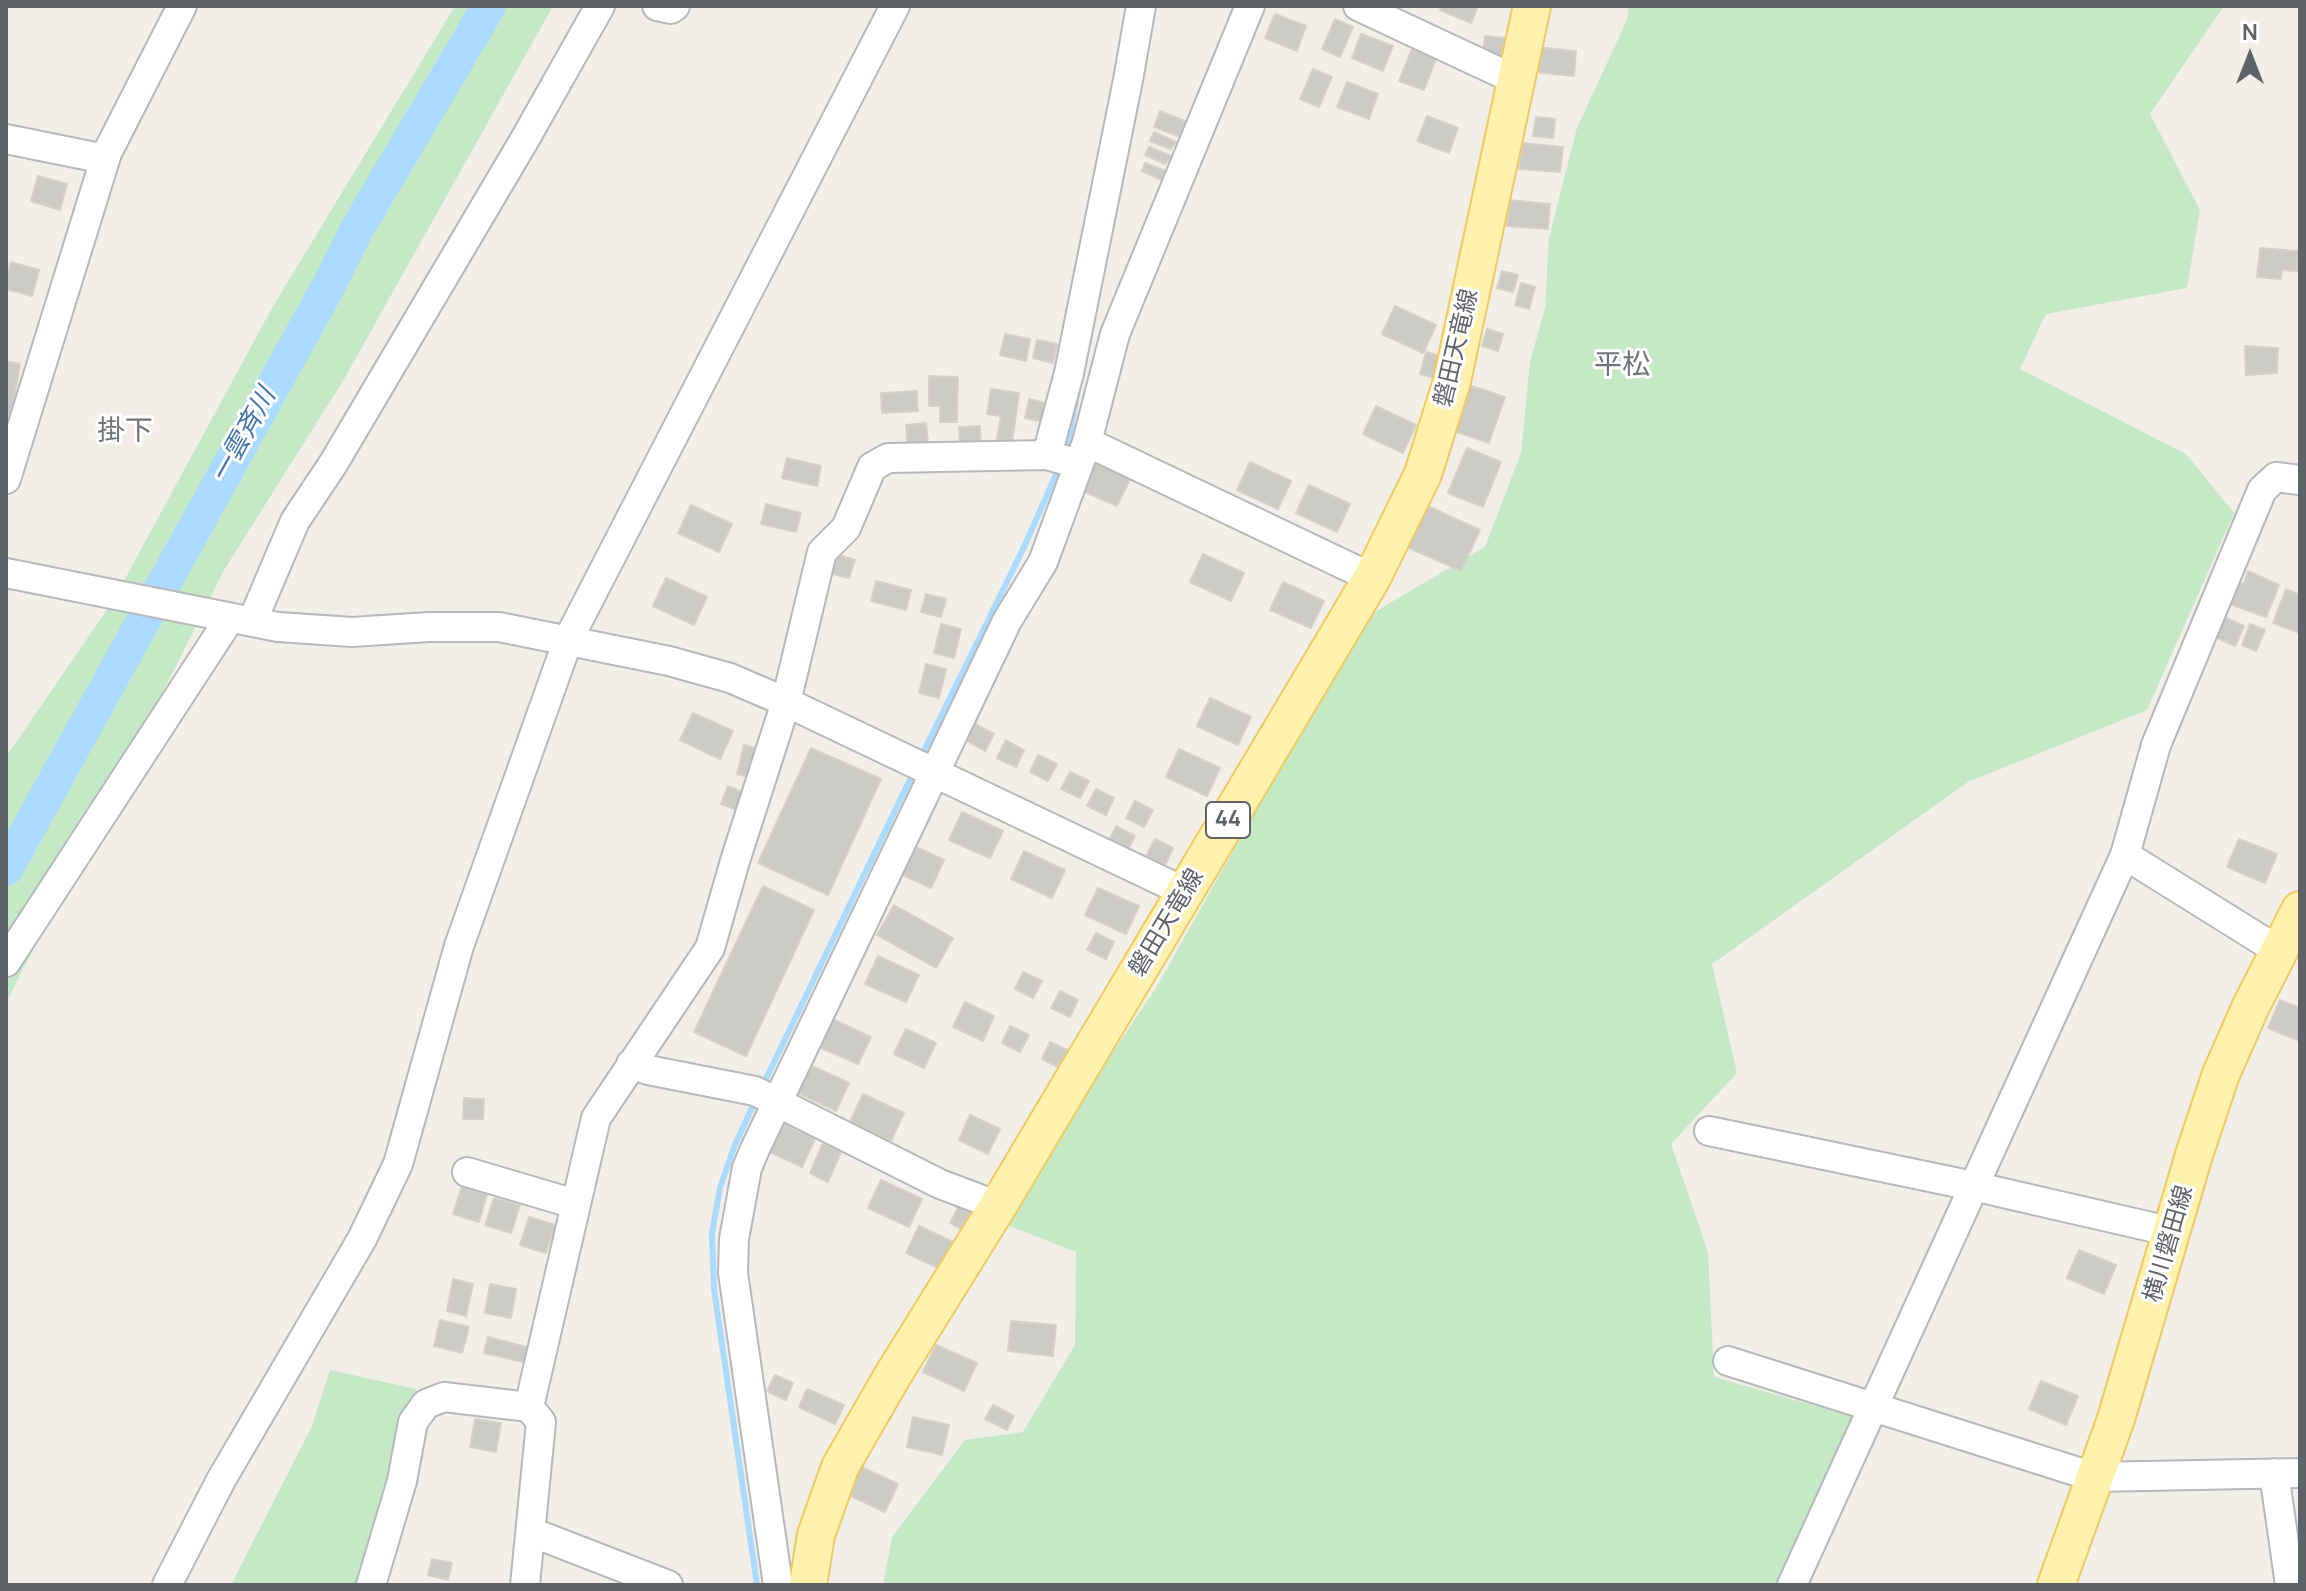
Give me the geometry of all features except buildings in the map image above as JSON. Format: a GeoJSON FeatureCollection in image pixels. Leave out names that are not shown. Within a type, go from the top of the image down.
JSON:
{"type":"FeatureCollection","features":[{"type":"Feature","properties":{"kind":"main road","name":"磐田天竜線"},"geometry":{"type":"LineString","coordinates":[[808,1585],[816,1535],[840,1467],[1372,578],[1423,474],[1452,381],[1532,6]]}},
{"type":"Feature","properties":{"kind":"main road","name":"横川磐田線"},"geometry":{"type":"LineString","coordinates":[[2056,1585],[2116,1419],[2221,1074],[2251,1006],[2291,937]]}},
{"type":"Feature","properties":{"kind":"street"},"geometry":{"type":"LineString","coordinates":[[6,479],[105,159],[182,6]]}},
{"type":"Feature","properties":{"kind":"street"},"geometry":{"type":"LineString","coordinates":[[6,962],[333,464],[600,6]]}},
{"type":"Feature","properties":{"kind":"street"},"geometry":{"type":"LineString","coordinates":[[657,6],[671,9],[675,6]]}},
{"type":"Feature","properties":{"kind":"street"},"geometry":{"type":"LineString","coordinates":[[167,1585],[221,1480],[362,1239],[398,1164],[459,946],[568,640],[895,6]]}},
{"type":"Feature","properties":{"kind":"street"},"geometry":{"type":"LineString","coordinates":[[1047,455],[1072,360],[1141,6]]}},
{"type":"Feature","properties":{"kind":"street"},"geometry":{"type":"LineString","coordinates":[[778,1585],[733,1273],[734,1239],[747,1168],[768,1098],[925,769],[1043,562],[1083,453],[1115,334],[1250,6]]}},
{"type":"Feature","properties":{"kind":"street"},"geometry":{"type":"LineString","coordinates":[[1358,6],[1516,80]]}},
{"type":"Feature","properties":{"kind":"street"},"geometry":{"type":"LineString","coordinates":[[6,139],[105,159]]}},
{"type":"Feature","properties":{"kind":"street"},"geometry":{"type":"LineString","coordinates":[[529,1407],[596,1118],[710,948],[786,702],[822,552],[846,528],[872,467],[888,458],[1083,453],[1372,578]]}},
{"type":"Feature","properties":{"kind":"street"},"geometry":{"type":"LineString","coordinates":[[1792,1585],[2125,855],[2156,745],[2262,490],[2276,477],[2300,480]]}},
{"type":"Feature","properties":{"kind":"street"},"geometry":{"type":"LineString","coordinates":[[6,573],[278,627],[352,632],[499,627],[669,661],[730,678],[786,702],[1185,892]]}},
{"type":"Feature","properties":{"kind":"street"},"geometry":{"type":"LineString","coordinates":[[2125,855],[2291,937]]}},
{"type":"Feature","properties":{"kind":"street"},"geometry":{"type":"LineString","coordinates":[[631,1064],[768,1098],[940,1184],[998,1206]]}},
{"type":"Feature","properties":{"kind":"street"},"geometry":{"type":"LineString","coordinates":[[1709,1131],[1973,1186],[2173,1232]]}},
{"type":"Feature","properties":{"kind":"street"},"geometry":{"type":"LineString","coordinates":[[467,1172],[575,1204]]}},
{"type":"Feature","properties":{"kind":"street"},"geometry":{"type":"LineString","coordinates":[[1728,1361],[2094,1477],[2287,1473],[2290,1585]]}},
{"type":"Feature","properties":{"kind":"street"},"geometry":{"type":"LineString","coordinates":[[371,1585],[402,1481],[413,1422],[426,1404],[444,1397],[529,1407],[541,1422],[525,1585]]}},
{"type":"Feature","properties":{"kind":"street"},"geometry":{"type":"LineString","coordinates":[[531,1532],[668,1585]]}},
{"type":"Feature","properties":{"kind":"green space"},"geometry":{"type":"Polygon","coordinates":[[[455,6],[553,6],[343,381],[224,570],[6,1003],[6,757],[113,601],[272,308],[455,6]]]}},
{"type":"Feature","properties":{"kind":"green space"},"geometry":{"type":"Polygon","coordinates":[[[1629,6],[2224,6],[2150,114],[2200,210],[2187,288],[2046,314],[2020,369],[2186,454],[2234,513],[2147,710],[1968,782],[1712,964],[1737,1073],[1671,1144],[1708,1252],[1714,1377],[1854,1417],[1785,1585],[883,1585],[892,1537],[965,1440],[1023,1432],[1075,1345],[1076,1252],[999,1222],[1156,988],[1340,661],[1373,613],[1485,547],[1521,453],[1530,362],[1545,308],[1549,238],[1577,128],[1627,20],[1629,6]]]}},
{"type":"Feature","properties":{"kind":"green space"},"geometry":{"type":"Polygon","coordinates":[[[330,1370],[416,1389],[358,1585],[231,1585],[312,1426],[330,1370]]]}},
{"type":"Feature","properties":{"kind":"waterway","name":"一雲斉川"},"geometry":{"type":"LineString","coordinates":[[6,869],[328,287],[357,229],[489,6]]}},
{"type":"Feature","properties":{"kind":"waterway"},"geometry":{"type":"LineString","coordinates":[[1066,454],[1077,395]]}},
{"type":"Feature","properties":{"kind":"waterway"},"geometry":{"type":"LineString","coordinates":[[921,757],[1024,547],[1059,468]]}},
{"type":"Feature","properties":{"kind":"waterway"},"geometry":{"type":"LineString","coordinates":[[763,1085],[914,771]]}},
{"type":"Feature","properties":{"kind":"waterway"},"geometry":{"type":"LineString","coordinates":[[756,1099],[720,1188],[712,1233],[714,1289],[757,1585]]}},
{"type":"Feature","properties":{"kind":"district","name":"平松"},"geometry":{"type":"Point","coordinates":[1622,366]}},
{"type":"Feature","properties":{"kind":"district","name":"掛下"},"geometry":{"type":"Point","coordinates":[125,432]}}]}
